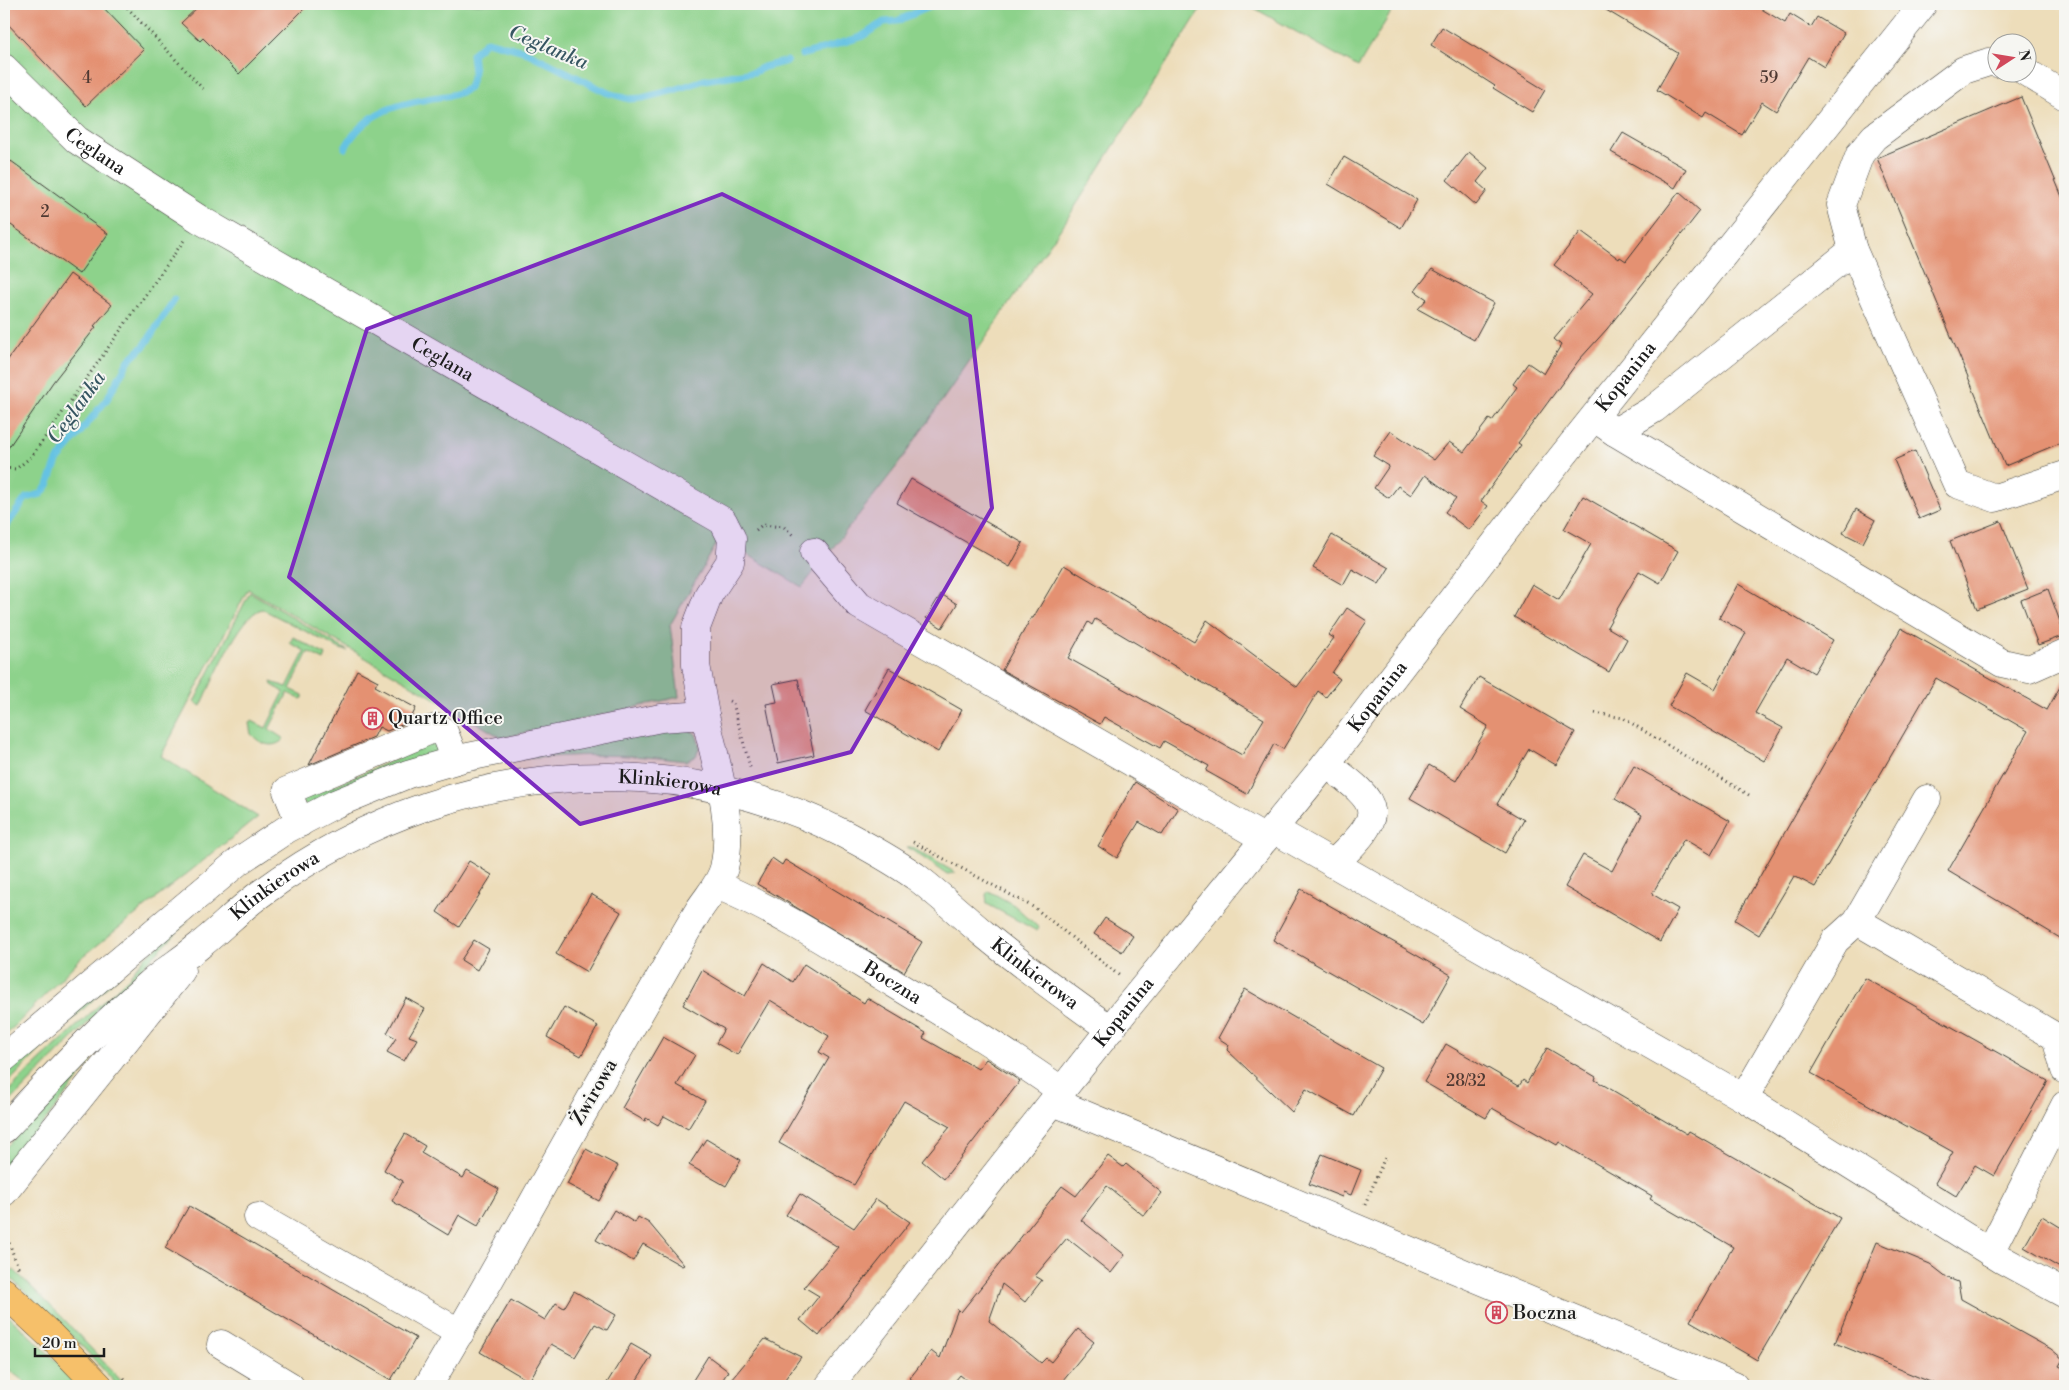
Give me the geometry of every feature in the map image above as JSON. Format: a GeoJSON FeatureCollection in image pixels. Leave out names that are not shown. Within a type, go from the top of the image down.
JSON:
{"type":"FeatureCollection","features":[{"type":"Feature","properties":{"kind":"main road"},"geometry":{"type":"LineString","coordinates":[[4,1292],[50,1335],[99,1386]]}},
{"type":"Feature","properties":{"kind":"street","name":"Kopanina"},"geometry":{"type":"LineString","coordinates":[[829,1386],[1110,1029],[1326,764],[1550,472],[1605,425],[1923,4]]}},
{"type":"Feature","properties":{"kind":"street"},"geometry":{"type":"LineString","coordinates":[[1986,63],[1964,70],[1874,137],[1860,154],[1841,205],[1853,250],[1957,484],[1995,498],[2063,481]]}},
{"type":"Feature","properties":{"kind":"street","name":"Ceglana"},"geometry":{"type":"LineString","coordinates":[[4,68],[77,140],[199,219],[696,504],[723,521],[732,539]]}},
{"type":"Feature","properties":{"kind":"street"},"geometry":{"type":"LineString","coordinates":[[2036,78],[2065,96]]}},
{"type":"Feature","properties":{"kind":"street"},"geometry":{"type":"LineString","coordinates":[[1605,425],[1654,409],[1853,250]]}},
{"type":"Feature","properties":{"kind":"street"},"geometry":{"type":"LineString","coordinates":[[1605,425],[2002,663],[2029,668],[2065,653]]}},
{"type":"Feature","properties":{"kind":"street"},"geometry":{"type":"LineString","coordinates":[[4,1058],[239,862],[300,823],[372,788],[408,774],[455,760],[715,707],[696,665],[696,628],[709,594],[730,562],[732,539]]}},
{"type":"Feature","properties":{"kind":"street"},"geometry":{"type":"LineString","coordinates":[[814,552],[859,605],[1269,834],[1333,864],[1744,1098],[1990,1252],[2065,1294]]}},
{"type":"Feature","properties":{"kind":"street","name":"Żwirowa"},"geometry":{"type":"LineString","coordinates":[[428,1386],[460,1333],[699,910],[717,885],[724,869],[726,848],[715,707]]}},
{"type":"Feature","properties":{"kind":"street"},"geometry":{"type":"LineString","coordinates":[[300,823],[287,791],[433,729],[439,728],[444,732],[455,760]]}},
{"type":"Feature","properties":{"kind":"street"},"geometry":{"type":"LineString","coordinates":[[1326,764],[1363,792],[1372,811],[1370,822],[1362,835],[1333,864]]}},
{"type":"Feature","properties":{"kind":"street","name":"Klinkierowa"},"geometry":{"type":"LineString","coordinates":[[4,1129],[149,984],[202,944],[262,892],[321,854],[376,824],[453,797],[507,784],[577,777],[643,778],[722,790],[801,814],[840,832],[916,877],[987,936],[1110,1029]]}},
{"type":"Feature","properties":{"kind":"street"},"geometry":{"type":"LineString","coordinates":[[1744,1098],[1835,941],[1857,921],[1926,799]]}},
{"type":"Feature","properties":{"kind":"street","name":"Boczna"},"geometry":{"type":"LineString","coordinates":[[717,885],[767,908],[1005,1052],[1058,1096],[1734,1386]]}},
{"type":"Feature","properties":{"kind":"street"},"geometry":{"type":"LineString","coordinates":[[1857,921],[2061,1035],[2065,1070]]}},
{"type":"Feature","properties":{"kind":"street","name":"Klinkierowa"},"geometry":{"type":"LineString","coordinates":[[4,1192],[146,1018],[202,944]]}},
{"type":"Feature","properties":{"kind":"street"},"geometry":{"type":"LineString","coordinates":[[1990,1252],[2065,1105]]}},
{"type":"Feature","properties":{"kind":"street"},"geometry":{"type":"LineString","coordinates":[[258,1217],[460,1333]]}},
{"type":"Feature","properties":{"kind":"street"},"geometry":{"type":"LineString","coordinates":[[221,1344],[290,1386]]}},
{"type":"Feature","properties":{"kind":"path"},"geometry":{"type":"LineString","coordinates":[[124,4],[203,89]]}},
{"type":"Feature","properties":{"kind":"path"},"geometry":{"type":"LineString","coordinates":[[4,468],[16,469],[31,457],[199,219]]}},
{"type":"Feature","properties":{"kind":"path"},"geometry":{"type":"LineString","coordinates":[[732,539],[755,531],[762,524],[784,528],[814,552]]}},
{"type":"Feature","properties":{"kind":"path"},"geometry":{"type":"LineString","coordinates":[[715,707],[734,703],[750,771]]}},
{"type":"Feature","properties":{"kind":"path"},"geometry":{"type":"LineString","coordinates":[[1594,713],[1623,718],[1749,795]]}},
{"type":"Feature","properties":{"kind":"path"},"geometry":{"type":"LineString","coordinates":[[1035,908],[1139,993]]}},
{"type":"Feature","properties":{"kind":"path"},"geometry":{"type":"LineString","coordinates":[[1363,1211],[1385,1157]]}},
{"type":"Feature","properties":{"kind":"highlighted area"},"geometry":{"type":"Polygon","coordinates":[[[722,194],[970,316],[992,508],[851,752],[580,824],[289,577],[367,329],[722,194]]]}},
{"type":"Feature","properties":{"kind":"green space"},"geometry":{"type":"Polygon","coordinates":[[[4,4],[1204,4],[1066,221],[897,466],[802,587],[720,538],[670,625],[679,697],[502,738],[248,589],[161,756],[258,817],[80,959],[4,1037],[4,4]]]}},
{"type":"Feature","properties":{"kind":"green space"},"geometry":{"type":"Polygon","coordinates":[[[1247,4],[1396,4],[1358,67],[1247,4]]]}},
{"type":"Feature","properties":{"kind":"green space"},"geometry":{"type":"Polygon","coordinates":[[[250,592],[348,651],[340,649],[262,609],[253,614],[236,636],[201,706],[194,702],[250,592]]]}},
{"type":"Feature","properties":{"kind":"green space"},"geometry":{"type":"Polygon","coordinates":[[[293,637],[326,655],[324,660],[308,652],[290,689],[303,695],[303,698],[300,699],[288,693],[269,729],[284,739],[271,745],[262,743],[251,734],[249,723],[252,721],[266,728],[284,692],[272,685],[271,682],[287,687],[305,651],[290,643],[293,637]]]}},
{"type":"Feature","properties":{"kind":"green space"},"geometry":{"type":"Polygon","coordinates":[[[688,729],[696,734],[700,746],[696,756],[686,761],[599,755],[512,760],[648,731],[688,729]]]}},
{"type":"Feature","properties":{"kind":"green space"},"geometry":{"type":"Polygon","coordinates":[[[440,740],[446,752],[309,808],[300,800],[440,740]]]}},
{"type":"Feature","properties":{"kind":"green space"},"geometry":{"type":"Polygon","coordinates":[[[907,847],[911,847],[956,873],[947,874],[907,847]]]}},
{"type":"Feature","properties":{"kind":"green space"},"geometry":{"type":"Polygon","coordinates":[[[989,891],[1014,905],[1039,928],[1037,931],[987,904],[986,894],[989,891]]]}},
{"type":"Feature","properties":{"kind":"green space"},"geometry":{"type":"Polygon","coordinates":[[[189,920],[4,1108],[4,1098],[18,1081],[129,977],[143,959],[189,920]]]}},
{"type":"Feature","properties":{"kind":"green space"},"geometry":{"type":"Polygon","coordinates":[[[123,972],[47,1043],[4,1087],[4,1068],[123,972]]]}},
{"type":"Feature","properties":{"kind":"green space"},"geometry":{"type":"Polygon","coordinates":[[[92,1061],[4,1174],[4,1149],[92,1061]]]}},
{"type":"Feature","properties":{"kind":"green space"},"geometry":{"type":"Polygon","coordinates":[[[14,1270],[61,1316],[126,1386],[118,1386],[80,1344],[4,1272],[14,1270]]]}},
{"type":"Feature","properties":{"kind":"green space"},"geometry":{"type":"Polygon","coordinates":[[[4,1312],[45,1350],[79,1386],[30,1386],[4,1366],[4,1312]]]}},
{"type":"Feature","properties":{"kind":"building"},"geometry":{"type":"Polygon","coordinates":[[[4,4],[100,4],[144,50],[86,106],[4,20],[4,4]]]}},
{"type":"Feature","properties":{"kind":"building"},"geometry":{"type":"Polygon","coordinates":[[[201,4],[309,4],[239,74],[203,38],[200,41],[181,23],[201,4]]]}},
{"type":"Feature","properties":{"kind":"building"},"geometry":{"type":"Polygon","coordinates":[[[1596,4],[1753,4],[1785,23],[1790,14],[1811,27],[1817,17],[1844,33],[1824,67],[1808,57],[1776,111],[1762,102],[1742,135],[1706,113],[1703,118],[1657,90],[1678,53],[1596,4]]]}},
{"type":"Feature","properties":{"kind":"building"},"geometry":{"type":"Polygon","coordinates":[[[1442,27],[1545,90],[1532,112],[1493,88],[1495,86],[1431,45],[1442,27]]]}},
{"type":"Feature","properties":{"kind":"building"},"geometry":{"type":"Polygon","coordinates":[[[2021,97],[2065,204],[2065,441],[2005,466],[1877,158],[2021,97]]]}},
{"type":"Feature","properties":{"kind":"building"},"geometry":{"type":"Polygon","coordinates":[[[1623,133],[1686,169],[1675,188],[1611,152],[1623,133]]]}},
{"type":"Feature","properties":{"kind":"building"},"geometry":{"type":"Polygon","coordinates":[[[1469,152],[1488,168],[1477,182],[1487,191],[1476,205],[1447,180],[1469,152]]]}},
{"type":"Feature","properties":{"kind":"building"},"geometry":{"type":"Polygon","coordinates":[[[1344,157],[1417,200],[1401,228],[1328,184],[1344,157]]]}},
{"type":"Feature","properties":{"kind":"building"},"geometry":{"type":"Polygon","coordinates":[[[11,161],[87,216],[86,218],[108,234],[79,274],[4,220],[4,172],[11,161]]]}},
{"type":"Feature","properties":{"kind":"building"},"geometry":{"type":"Polygon","coordinates":[[[1679,192],[1700,211],[1607,329],[1579,360],[1518,443],[1521,445],[1481,501],[1488,506],[1469,530],[1445,512],[1456,498],[1425,475],[1411,495],[1398,486],[1389,498],[1374,488],[1389,466],[1373,456],[1391,431],[1434,460],[1449,442],[1464,452],[1489,419],[1492,421],[1517,387],[1513,384],[1528,363],[1544,374],[1561,345],[1554,339],[1592,294],[1554,265],[1581,231],[1619,259],[1620,257],[1626,261],[1679,192]]]}},
{"type":"Feature","properties":{"kind":"building"},"geometry":{"type":"Polygon","coordinates":[[[1432,269],[1494,303],[1474,340],[1418,309],[1427,299],[1415,291],[1432,269]]]}},
{"type":"Feature","properties":{"kind":"building"},"geometry":{"type":"Polygon","coordinates":[[[70,274],[112,305],[94,326],[96,327],[53,382],[4,454],[4,365],[70,274]]]}},
{"type":"Feature","properties":{"kind":"building"},"geometry":{"type":"Polygon","coordinates":[[[1915,451],[1940,510],[1919,519],[1894,460],[1915,451]]]}},
{"type":"Feature","properties":{"kind":"building"},"geometry":{"type":"Polygon","coordinates":[[[911,479],[1023,543],[1010,567],[897,503],[911,479]]]}},
{"type":"Feature","properties":{"kind":"building"},"geometry":{"type":"Polygon","coordinates":[[[1583,496],[1678,551],[1660,583],[1639,571],[1607,627],[1627,639],[1609,672],[1514,617],[1532,584],[1559,600],[1591,544],[1564,529],[1583,496]]]}},
{"type":"Feature","properties":{"kind":"building"},"geometry":{"type":"Polygon","coordinates":[[[1856,509],[1875,520],[1863,543],[1843,533],[1856,509]]]}},
{"type":"Feature","properties":{"kind":"building"},"geometry":{"type":"Polygon","coordinates":[[[2001,521],[2028,589],[1977,609],[1950,541],[2001,521]]]}},
{"type":"Feature","properties":{"kind":"building"},"geometry":{"type":"Polygon","coordinates":[[[1332,535],[1389,568],[1379,584],[1352,569],[1343,585],[1313,568],[1332,535]]]}},
{"type":"Feature","properties":{"kind":"building"},"geometry":{"type":"Polygon","coordinates":[[[1064,565],[1194,642],[1207,620],[1297,687],[1334,638],[1329,635],[1347,608],[1367,621],[1332,673],[1340,679],[1326,697],[1318,691],[1283,749],[1274,744],[1247,794],[1206,771],[1209,766],[1164,741],[1160,748],[1104,717],[1100,724],[1002,670],[1031,618],[1033,618],[1064,565]],[[1095,619],[1092,625],[1088,622],[1068,658],[1242,755],[1264,719],[1095,619]]]}},
{"type":"Feature","properties":{"kind":"building"},"geometry":{"type":"Polygon","coordinates":[[[1738,584],[1833,640],[1814,673],[1787,657],[1755,713],[1783,728],[1764,761],[1669,706],[1687,673],[1715,689],[1746,633],[1719,618],[1738,584]]]}},
{"type":"Feature","properties":{"kind":"building"},"geometry":{"type":"Polygon","coordinates":[[[2048,589],[2065,635],[2038,645],[2021,600],[2048,589]]]}},
{"type":"Feature","properties":{"kind":"building"},"geometry":{"type":"Polygon","coordinates":[[[941,594],[957,604],[942,628],[926,618],[941,594]]]}},
{"type":"Feature","properties":{"kind":"building"},"geometry":{"type":"Polygon","coordinates":[[[1901,628],[2047,710],[2065,678],[2065,941],[1948,871],[2028,731],[1936,678],[1815,887],[1794,876],[1759,935],[1735,920],[1901,628]]]}},
{"type":"Feature","properties":{"kind":"building"},"geometry":{"type":"Polygon","coordinates":[[[889,668],[962,710],[938,752],[865,710],[889,668]]]}},
{"type":"Feature","properties":{"kind":"building","name":"Quartz Office"},"geometry":{"type":"Polygon","coordinates":[[[357,670],[378,681],[375,686],[416,708],[409,722],[387,731],[379,727],[374,737],[309,765],[357,670]]]}},
{"type":"Feature","properties":{"kind":"building"},"geometry":{"type":"Polygon","coordinates":[[[1479,677],[1575,732],[1556,765],[1529,749],[1497,804],[1524,820],[1505,853],[1410,798],[1429,765],[1456,781],[1488,726],[1460,709],[1479,677]]]}},
{"type":"Feature","properties":{"kind":"building"},"geometry":{"type":"Polygon","coordinates":[[[798,679],[814,755],[778,763],[766,704],[777,702],[773,684],[798,679]]]}},
{"type":"Feature","properties":{"kind":"building"},"geometry":{"type":"Polygon","coordinates":[[[1634,766],[1730,821],[1711,855],[1684,839],[1652,894],[1678,909],[1660,942],[1565,887],[1583,855],[1612,871],[1642,815],[1615,799],[1634,766]]]}},
{"type":"Feature","properties":{"kind":"building"},"geometry":{"type":"Polygon","coordinates":[[[1135,782],[1178,809],[1162,835],[1139,822],[1117,858],[1098,846],[1135,782]]]}},
{"type":"Feature","properties":{"kind":"building"},"geometry":{"type":"Polygon","coordinates":[[[772,858],[782,865],[785,860],[922,942],[904,972],[757,884],[772,858]]]}},
{"type":"Feature","properties":{"kind":"building"},"geometry":{"type":"Polygon","coordinates":[[[469,861],[492,875],[459,927],[437,912],[469,861]]]}},
{"type":"Feature","properties":{"kind":"building"},"geometry":{"type":"Polygon","coordinates":[[[1301,889],[1451,975],[1423,1025],[1273,940],[1301,889]]]}},
{"type":"Feature","properties":{"kind":"building"},"geometry":{"type":"Polygon","coordinates":[[[591,894],[621,912],[587,972],[556,954],[591,894]]]}},
{"type":"Feature","properties":{"kind":"building"},"geometry":{"type":"Polygon","coordinates":[[[1105,918],[1133,936],[1122,952],[1094,934],[1105,918]]]}},
{"type":"Feature","properties":{"kind":"building"},"geometry":{"type":"Polygon","coordinates":[[[474,940],[489,949],[477,970],[461,960],[474,940]]]}},
{"type":"Feature","properties":{"kind":"building"},"geometry":{"type":"Polygon","coordinates":[[[764,963],[793,982],[804,964],[864,1003],[867,998],[926,1033],[923,1038],[978,1069],[986,1059],[1020,1081],[944,1179],[922,1161],[950,1127],[904,1101],[854,1185],[779,1143],[829,1058],[819,1052],[829,1036],[770,1000],[737,1055],[716,1043],[724,1029],[683,1005],[702,970],[745,996],[764,963]]]}},
{"type":"Feature","properties":{"kind":"building"},"geometry":{"type":"Polygon","coordinates":[[[1865,978],[2048,1081],[1994,1176],[1975,1165],[1956,1196],[1935,1183],[1953,1152],[1811,1073],[1865,978]]]}},
{"type":"Feature","properties":{"kind":"building"},"geometry":{"type":"Polygon","coordinates":[[[1245,989],[1381,1068],[1354,1116],[1306,1089],[1292,1112],[1227,1050],[1229,1045],[1218,1038],[1245,989]]]}},
{"type":"Feature","properties":{"kind":"building"},"geometry":{"type":"Polygon","coordinates":[[[406,998],[425,1009],[409,1036],[417,1039],[404,1061],[387,1052],[396,1038],[387,1033],[406,998]]]}},
{"type":"Feature","properties":{"kind":"building"},"geometry":{"type":"Polygon","coordinates":[[[564,1007],[598,1026],[581,1056],[547,1037],[564,1007]]]}},
{"type":"Feature","properties":{"kind":"building"},"geometry":{"type":"Polygon","coordinates":[[[663,1037],[695,1055],[677,1085],[705,1101],[688,1129],[664,1116],[658,1125],[646,1118],[645,1121],[622,1108],[663,1037]]]}},
{"type":"Feature","properties":{"kind":"building"},"geometry":{"type":"Polygon","coordinates":[[[1446,1044],[1519,1086],[1523,1080],[1527,1083],[1547,1048],[1596,1077],[1595,1080],[1687,1134],[1689,1131],[1840,1218],[1757,1360],[1690,1321],[1733,1247],[1650,1199],[1652,1196],[1559,1142],[1557,1145],[1492,1108],[1486,1118],[1424,1082],[1446,1044]]]}},
{"type":"Feature","properties":{"kind":"building"},"geometry":{"type":"Polygon","coordinates":[[[405,1134],[425,1146],[421,1153],[463,1178],[467,1171],[499,1189],[478,1226],[459,1215],[448,1235],[392,1201],[403,1181],[384,1170],[405,1134]]]}},
{"type":"Feature","properties":{"kind":"building"},"geometry":{"type":"Polygon","coordinates":[[[706,1139],[741,1160],[726,1186],[689,1165],[706,1139]]]}},
{"type":"Feature","properties":{"kind":"building"},"geometry":{"type":"Polygon","coordinates":[[[586,1149],[618,1166],[599,1201],[567,1184],[586,1149]]]}},
{"type":"Feature","properties":{"kind":"building"},"geometry":{"type":"Polygon","coordinates":[[[1322,1154],[1361,1170],[1351,1195],[1343,1192],[1342,1197],[1309,1184],[1322,1154]]]}},
{"type":"Feature","properties":{"kind":"building"},"geometry":{"type":"Polygon","coordinates":[[[1108,1156],[1123,1167],[1126,1164],[1162,1193],[1144,1216],[1107,1186],[1081,1220],[1125,1255],[1111,1273],[1067,1238],[1035,1276],[1042,1280],[1025,1302],[1002,1284],[989,1321],[1041,1363],[1046,1358],[1051,1362],[1078,1329],[1094,1342],[1058,1386],[974,1386],[960,1375],[951,1386],[919,1386],[910,1378],[931,1351],[940,1358],[958,1309],[961,1312],[1062,1186],[1076,1196],[1108,1156]]]}},
{"type":"Feature","properties":{"kind":"building"},"geometry":{"type":"Polygon","coordinates":[[[800,1194],[854,1228],[876,1199],[910,1222],[819,1336],[800,1320],[819,1296],[804,1287],[838,1247],[786,1215],[800,1194]]]}},
{"type":"Feature","properties":{"kind":"building"},"geometry":{"type":"Polygon","coordinates":[[[189,1206],[416,1338],[391,1380],[165,1248],[189,1206]]]}},
{"type":"Feature","properties":{"kind":"building"},"geometry":{"type":"Polygon","coordinates":[[[614,1210],[635,1223],[638,1217],[649,1223],[684,1265],[682,1266],[643,1244],[633,1261],[596,1240],[614,1210]]]}},
{"type":"Feature","properties":{"kind":"building"},"geometry":{"type":"Polygon","coordinates":[[[2042,1216],[2065,1230],[2065,1271],[2024,1247],[2042,1216]]]}},
{"type":"Feature","properties":{"kind":"building"},"geometry":{"type":"Polygon","coordinates":[[[1877,1242],[1930,1264],[1948,1278],[1958,1282],[1961,1299],[2051,1349],[2063,1359],[2059,1366],[2065,1369],[2065,1386],[1940,1386],[1835,1343],[1877,1242]]]}},
{"type":"Feature","properties":{"kind":"building"},"geometry":{"type":"Polygon","coordinates":[[[574,1291],[616,1315],[607,1330],[595,1324],[575,1357],[551,1344],[529,1381],[480,1352],[511,1300],[545,1320],[556,1303],[564,1308],[574,1291]]]}},
{"type":"Feature","properties":{"kind":"building"},"geometry":{"type":"Polygon","coordinates":[[[765,1339],[801,1357],[780,1386],[726,1386],[765,1339]]]}},
{"type":"Feature","properties":{"kind":"building"},"geometry":{"type":"Polygon","coordinates":[[[631,1344],[652,1356],[633,1386],[605,1386],[631,1344]]]}},
{"type":"Feature","properties":{"kind":"building"},"geometry":{"type":"Polygon","coordinates":[[[708,1356],[728,1371],[719,1386],[704,1386],[693,1380],[708,1356]]]}},
{"type":"Feature","properties":{"kind":"waterway","name":"Ceglanka"},"geometry":{"type":"LineString","coordinates":[[802,55],[861,37],[884,22],[897,21],[936,4]]}},
{"type":"Feature","properties":{"kind":"waterway","name":"Ceglanka"},"geometry":{"type":"LineString","coordinates":[[345,148],[362,126],[382,112],[405,104],[455,94],[469,88],[474,72],[472,54],[487,41],[524,51],[608,93],[629,99],[642,98],[674,90],[704,80],[754,72],[764,67],[787,61]]}},
{"type":"Feature","properties":{"kind":"waterway","name":"Ceglanka"},"geometry":{"type":"LineString","coordinates":[[4,529],[26,498],[41,494],[48,485],[57,461],[107,399],[129,360],[145,345],[174,300]]}},
{"type":"Feature","properties":{"kind":"place","name":"Quartz Office"},"geometry":{"type":"Point","coordinates":[372,718]}},
{"type":"Feature","properties":{"kind":"place","name":"Boczna"},"geometry":{"type":"Point","coordinates":[1497,1313]}}]}
